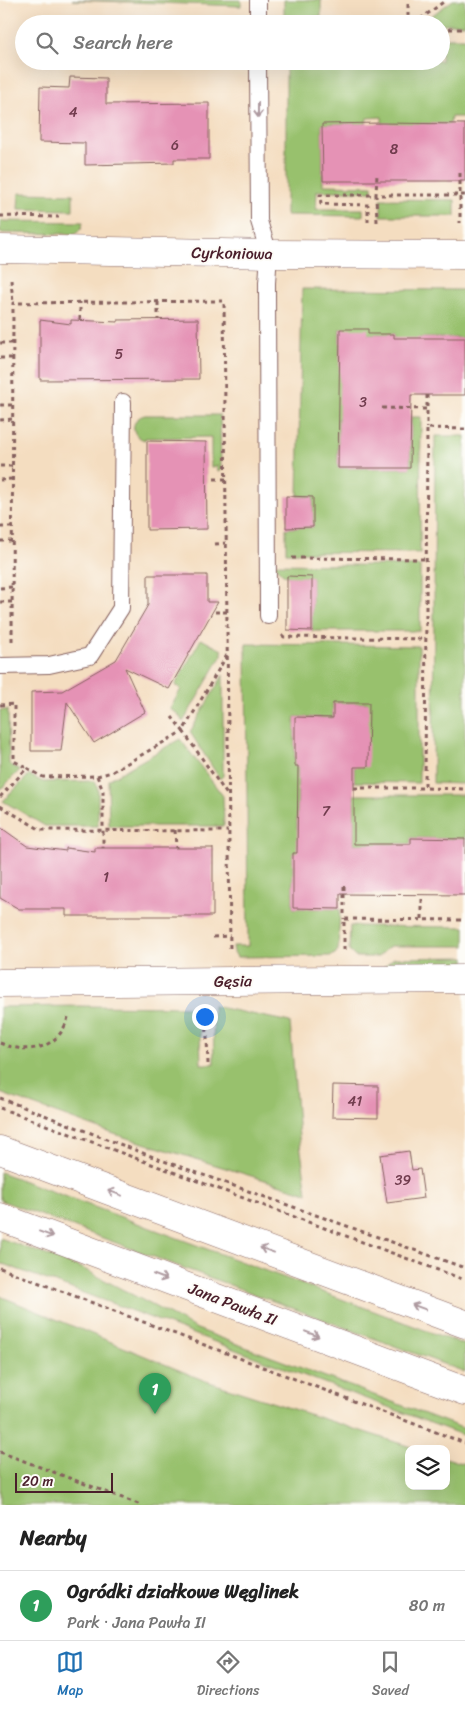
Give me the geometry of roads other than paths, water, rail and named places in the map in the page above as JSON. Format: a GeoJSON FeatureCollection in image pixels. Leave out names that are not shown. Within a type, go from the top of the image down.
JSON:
{"type":"FeatureCollection","features":[{"type":"Feature","properties":{"kind":"main road","name":"Cyrkoniowa"},"geometry":{"type":"LineString","coordinates":[[0,250],[465,255]]}},
{"type":"Feature","properties":{"kind":"main road","name":"Gęsia"},"geometry":{"type":"LineString","coordinates":[[0,983],[465,979]]}},
{"type":"Feature","properties":{"kind":"main road"},"geometry":{"type":"LineString","coordinates":[[0,1150],[465,1324]]}},
{"type":"Feature","properties":{"kind":"main road","name":"Jana Pawła II"},"geometry":{"type":"LineString","coordinates":[[0,1217],[465,1391]]}},
{"type":"Feature","properties":{"kind":"lane"},"geometry":{"type":"LineString","coordinates":[[258,0],[258,15]]}},
{"type":"Feature","properties":{"kind":"lane"},"geometry":{"type":"LineString","coordinates":[[258,70],[259,221],[269,254],[267,283],[268,616]]}},
{"type":"Feature","properties":{"kind":"lane"},"geometry":{"type":"LineString","coordinates":[[0,666],[48,665],[90,656],[121,608],[123,402]]}},
{"type":"Feature","properties":{"kind":"place","name":"Ogródki działkowe Węglinek"},"geometry":{"type":"Point","coordinates":[155,1414]}}]}
